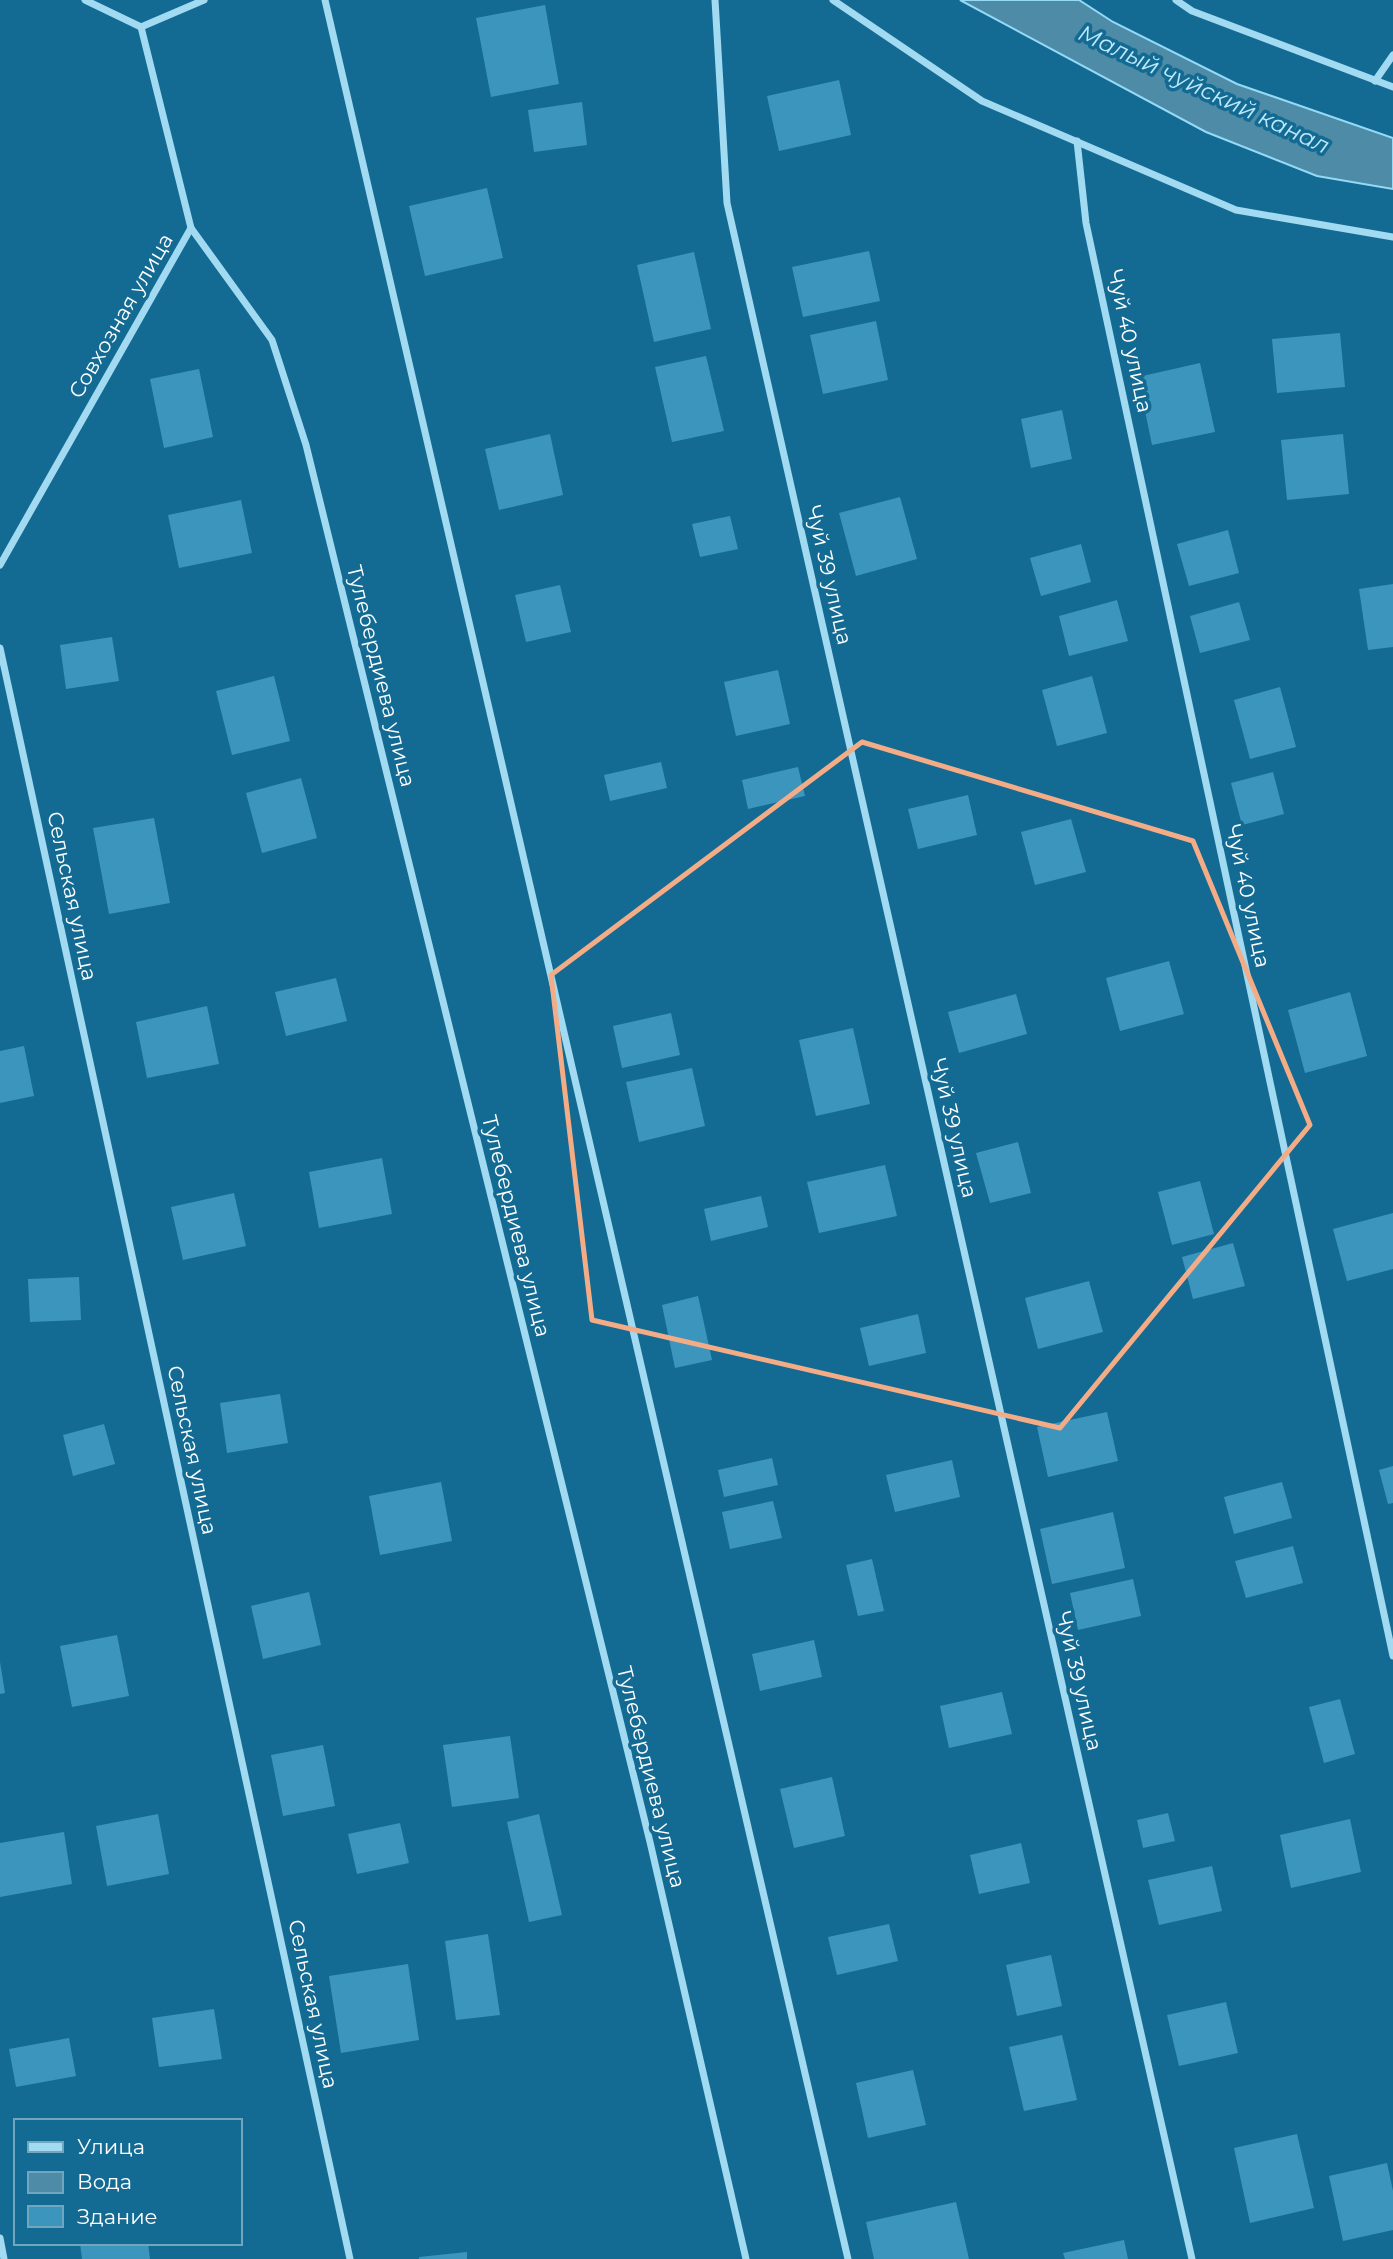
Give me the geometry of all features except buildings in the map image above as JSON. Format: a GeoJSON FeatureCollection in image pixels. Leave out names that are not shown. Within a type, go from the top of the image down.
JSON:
{"type":"FeatureCollection","features":[{"type":"Feature","properties":{"kind":"street"},"geometry":{"type":"LineString","coordinates":[[85,0],[141,27],[204,0]]}},
{"type":"Feature","properties":{"kind":"street"},"geometry":{"type":"LineString","coordinates":[[325,0],[848,2259]]}},
{"type":"Feature","properties":{"kind":"street","name":"Чуй 39 улица"},"geometry":{"type":"LineString","coordinates":[[715,0],[727,203],[1192,2259]]}},
{"type":"Feature","properties":{"kind":"street"},"geometry":{"type":"LineString","coordinates":[[833,0],[982,101],[1236,210],[1393,237]]}},
{"type":"Feature","properties":{"kind":"street"},"geometry":{"type":"LineString","coordinates":[[1175,0],[1192,10],[1393,87]]}},
{"type":"Feature","properties":{"kind":"street","name":"Совхозная улица"},"geometry":{"type":"LineString","coordinates":[[0,565],[191,228],[141,27]]}},
{"type":"Feature","properties":{"kind":"street"},"geometry":{"type":"LineString","coordinates":[[1375,81],[1393,55]]}},
{"type":"Feature","properties":{"kind":"street","name":"Чуй 40 улица"},"geometry":{"type":"LineString","coordinates":[[1077,141],[1086,223],[1393,1656]]}},
{"type":"Feature","properties":{"kind":"street","name":"Тулебердиева улица"},"geometry":{"type":"LineString","coordinates":[[191,228],[272,340],[306,445],[650,1842],[746,2259]]}},
{"type":"Feature","properties":{"kind":"street","name":"Сельская улица"},"geometry":{"type":"LineString","coordinates":[[0,648],[350,2259]]}},
{"type":"Feature","properties":{"kind":"street"},"geometry":{"type":"LineString","coordinates":[[0,2238],[4,2259]]}},
{"type":"Feature","properties":{"kind":"highlighted area"},"geometry":{"type":"Polygon","coordinates":[[[862,742],[1193,841],[1310,1125],[1060,1428],[592,1320],[551,975],[862,742]]]}},
{"type":"Feature","properties":{"kind":"water","name":"Малый чуйский канал"},"geometry":{"type":"Polygon","coordinates":[[[960,0],[1079,0],[1113,22],[1237,84],[1393,138],[1393,189],[1317,176],[1206,132],[960,0]]]}}]}
